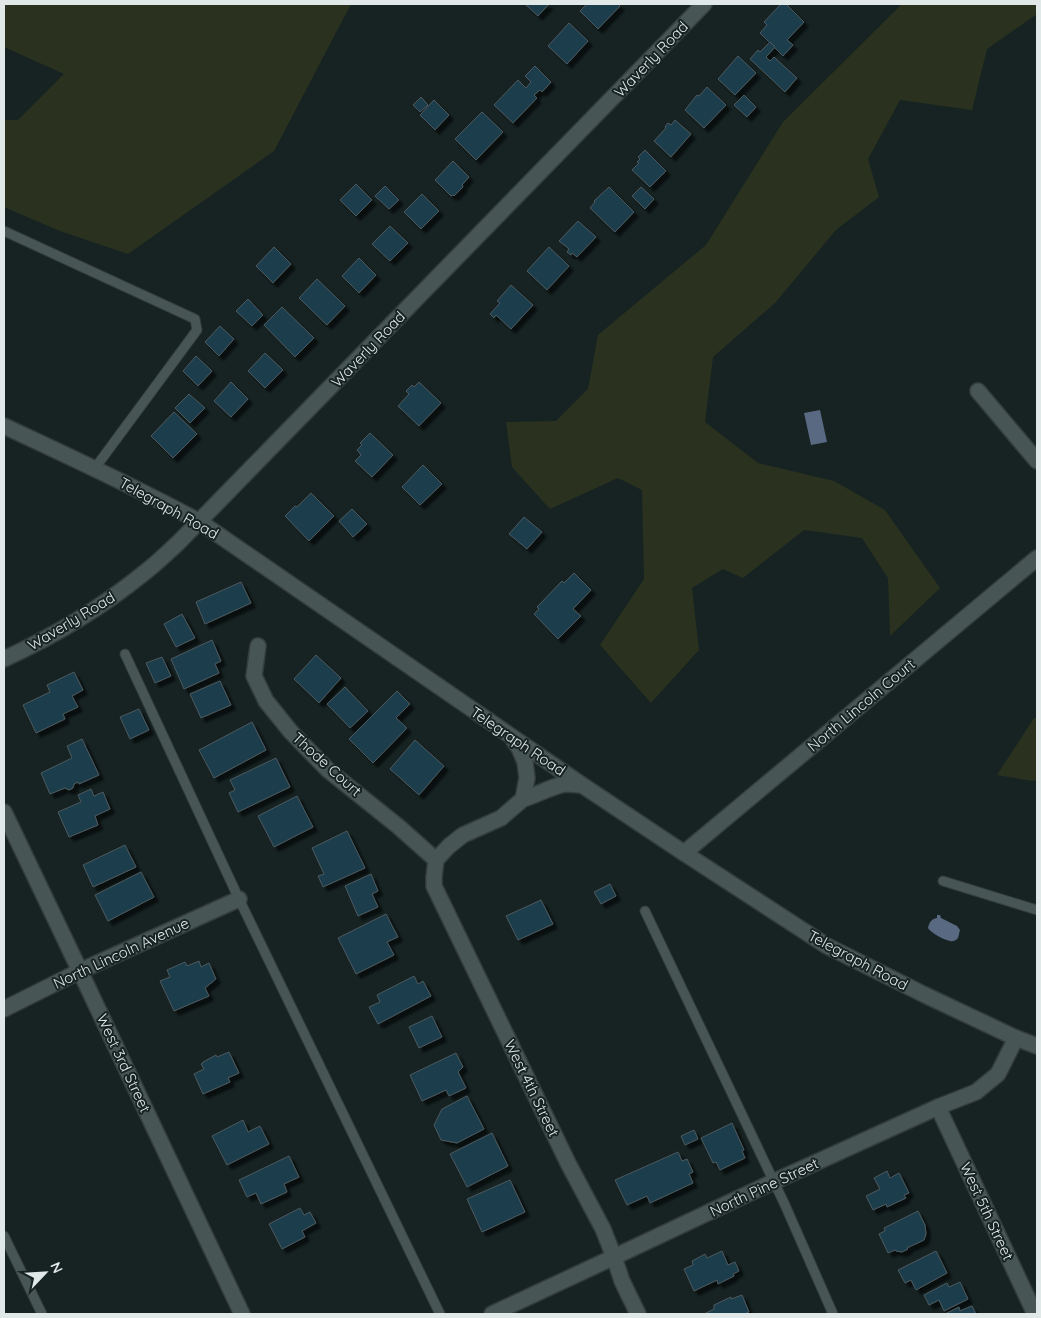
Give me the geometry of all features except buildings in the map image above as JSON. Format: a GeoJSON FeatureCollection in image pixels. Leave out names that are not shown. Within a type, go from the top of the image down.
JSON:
{"type":"FeatureCollection","features":[{"type":"Feature","properties":{"kind":"street","name":"Waverly Road"},"geometry":{"type":"LineString","coordinates":[[4,659],[42,641],[102,605],[144,573],[178,543],[704,4]]}},
{"type":"Feature","properties":{"kind":"street"},"geometry":{"type":"LineString","coordinates":[[978,391],[1037,461]]}},
{"type":"Feature","properties":{"kind":"street","name":"Telegraph Road"},"geometry":{"type":"LineString","coordinates":[[4,426],[95,468],[200,522],[582,785],[827,946],[925,995],[1037,1046]]}},
{"type":"Feature","properties":{"kind":"street","name":"North Lincoln Court"},"geometry":{"type":"LineString","coordinates":[[684,853],[1037,558]]}},
{"type":"Feature","properties":{"kind":"street","name":"Thode Court"},"geometry":{"type":"LineString","coordinates":[[258,646],[254,676],[266,701],[290,732],[328,770],[399,827],[436,860]]}},
{"type":"Feature","properties":{"kind":"street"},"geometry":{"type":"LineString","coordinates":[[508,734],[519,748],[525,762],[527,778],[523,799]]}},
{"type":"Feature","properties":{"kind":"street"},"geometry":{"type":"LineString","coordinates":[[436,860],[463,835],[501,818],[523,799],[565,784],[582,785]]}},
{"type":"Feature","properties":{"kind":"street","name":"West 3rd Street"},"geometry":{"type":"LineString","coordinates":[[4,812],[242,1314]]}},
{"type":"Feature","properties":{"kind":"street","name":"West 4th Street"},"geometry":{"type":"LineString","coordinates":[[436,860],[434,886],[568,1163],[603,1229],[622,1281],[638,1314]]}},
{"type":"Feature","properties":{"kind":"street","name":"North Lincoln Avenue"},"geometry":{"type":"LineString","coordinates":[[4,1009],[80,971],[239,899]]}},
{"type":"Feature","properties":{"kind":"street","name":"North Pine Street"},"geometry":{"type":"LineString","coordinates":[[492,1314],[773,1182],[938,1107],[976,1092],[998,1074],[1016,1038]]}},
{"type":"Feature","properties":{"kind":"street","name":"West 5th Street"},"geometry":{"type":"LineString","coordinates":[[938,1107],[1035,1314]]}},
{"type":"Feature","properties":{"kind":"lane"},"geometry":{"type":"LineString","coordinates":[[4,231],[195,319],[197,330],[95,468]]}},
{"type":"Feature","properties":{"kind":"lane"},"geometry":{"type":"LineString","coordinates":[[125,654],[239,899],[440,1314]]}},
{"type":"Feature","properties":{"kind":"lane"},"geometry":{"type":"LineString","coordinates":[[943,881],[1037,910]]}},
{"type":"Feature","properties":{"kind":"lane"},"geometry":{"type":"LineString","coordinates":[[646,911],[785,1205],[833,1314]]}},
{"type":"Feature","properties":{"kind":"lane"},"geometry":{"type":"LineString","coordinates":[[4,1236],[42,1314]]}},
{"type":"Feature","properties":{"kind":"green space"},"geometry":{"type":"Polygon","coordinates":[[[4,4],[351,4],[274,151],[128,254],[60,231],[4,207],[4,120],[18,120],[64,74],[4,47],[4,4]]]}},
{"type":"Feature","properties":{"kind":"green space"},"geometry":{"type":"Polygon","coordinates":[[[902,4],[1037,4],[1037,14],[987,49],[972,110],[900,100],[868,159],[879,197],[836,230],[775,303],[713,357],[705,422],[758,463],[834,481],[885,510],[940,588],[890,636],[888,578],[862,538],[804,530],[743,578],[723,569],[692,588],[699,650],[651,703],[600,645],[644,579],[642,490],[618,478],[550,509],[512,467],[506,422],[556,421],[588,389],[598,335],[706,245],[783,122],[902,4]]]}},
{"type":"Feature","properties":{"kind":"green space"},"geometry":{"type":"Polygon","coordinates":[[[1034,718],[1037,718],[1037,780],[1032,781],[997,775],[1034,718]]]}},
{"type":"Feature","properties":{"kind":"water"},"geometry":{"type":"Polygon","coordinates":[[[820,410],[827,442],[811,445],[804,413],[820,410]]]}},
{"type":"Feature","properties":{"kind":"water"},"geometry":{"type":"Polygon","coordinates":[[[937,915],[957,926],[960,930],[956,940],[944,939],[928,928],[933,919],[937,918],[937,915]]]}}]}
